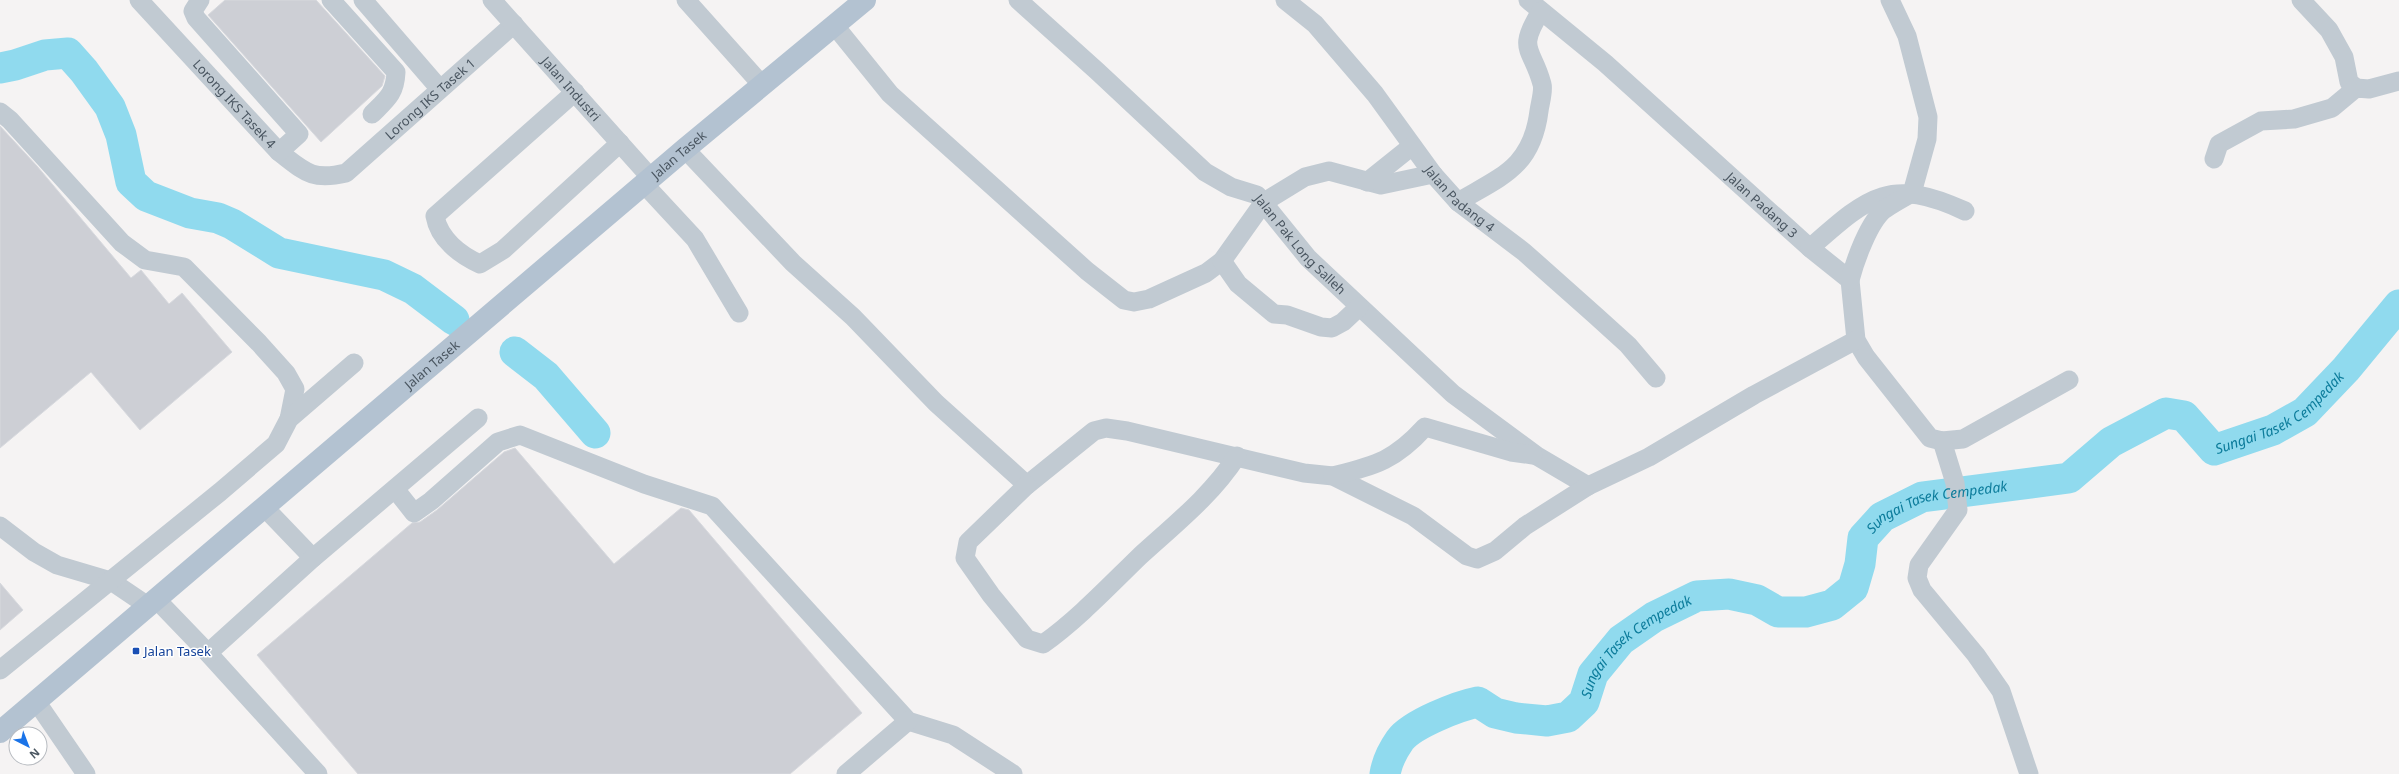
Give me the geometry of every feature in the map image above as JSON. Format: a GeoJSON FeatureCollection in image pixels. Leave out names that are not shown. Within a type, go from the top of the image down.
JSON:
{"type":"FeatureCollection","features":[{"type":"Feature","properties":{"kind":"main road","name":"Jalan Tasek"},"geometry":{"type":"LineString","coordinates":[[0,732],[685,149],[865,0]]}},
{"type":"Feature","properties":{"kind":"street"},"geometry":{"type":"LineString","coordinates":[[200,0],[193,10],[196,18],[299,134],[279,152]]}},
{"type":"Feature","properties":{"kind":"street"},"geometry":{"type":"LineString","coordinates":[[331,0],[396,72],[396,87],[388,99],[372,114]]}},
{"type":"Feature","properties":{"kind":"street"},"geometry":{"type":"LineString","coordinates":[[363,0],[439,88]]}},
{"type":"Feature","properties":{"kind":"street","name":"Jalan Industri"},"geometry":{"type":"LineString","coordinates":[[492,0],[620,143],[648,181],[695,239],[739,313]]}},
{"type":"Feature","properties":{"kind":"street"},"geometry":{"type":"LineString","coordinates":[[686,0],[762,85]]}},
{"type":"Feature","properties":{"kind":"street","name":"Jalan Pak Long Salleh"},"geometry":{"type":"LineString","coordinates":[[1018,0],[1097,71],[1205,172],[1232,187],[1257,195],[1308,258],[1453,394],[1537,456],[1588,486]]}},
{"type":"Feature","properties":{"kind":"street","name":"Jalan Padang 4"},"geometry":{"type":"LineString","coordinates":[[1285,0],[1315,24],[1375,94],[1433,174],[1458,202],[1524,252],[1585,306],[1628,345],[1656,378]]}},
{"type":"Feature","properties":{"kind":"street"},"geometry":{"type":"LineString","coordinates":[[1890,0],[1907,36],[1928,117],[1927,139],[1912,193],[1884,209],[1868,232],[1857,257],[1850,280],[1856,340],[1866,356],[1930,438],[1942,441],[1963,439],[2069,380]]}},
{"type":"Feature","properties":{"kind":"street"},"geometry":{"type":"LineString","coordinates":[[2301,0],[2329,30],[2344,58],[2349,82],[2356,88],[2369,89],[2399,81]]}},
{"type":"Feature","properties":{"kind":"street","name":"Lorong IKS Tasek 4"},"geometry":{"type":"LineString","coordinates":[[150,4],[182,47],[235,107],[279,152],[302,171],[325,178],[346,173]]}},
{"type":"Feature","properties":{"kind":"street"},"geometry":{"type":"LineString","coordinates":[[1458,202],[1515,168],[1528,150],[1538,121],[1543,85],[1527,48],[1534,5]]}},
{"type":"Feature","properties":{"kind":"street","name":"Jalan Padang 3"},"geometry":{"type":"LineString","coordinates":[[1534,5],[1605,63],[1810,248],[1850,280]]}},
{"type":"Feature","properties":{"kind":"street","name":"Lorong IKS Tasek 1"},"geometry":{"type":"LineString","coordinates":[[346,173],[439,88],[514,24]]}},
{"type":"Feature","properties":{"kind":"street"},"geometry":{"type":"LineString","coordinates":[[835,26],[890,94],[1087,271],[1124,300],[1134,302],[1149,299],[1206,273],[1222,261],[1264,202],[1305,177],[1329,171],[1381,185],[1433,174]]}},
{"type":"Feature","properties":{"kind":"street"},"geometry":{"type":"LineString","coordinates":[[182,47],[204,27]]}},
{"type":"Feature","properties":{"kind":"street"},"geometry":{"type":"LineString","coordinates":[[235,107],[257,87]]}},
{"type":"Feature","properties":{"kind":"street"},"geometry":{"type":"LineString","coordinates":[[2214,158],[2219,144],[2261,121],[2294,118],[2332,108],[2356,88]]}},
{"type":"Feature","properties":{"kind":"street"},"geometry":{"type":"LineString","coordinates":[[575,92],[435,216],[437,226],[447,240],[468,258],[480,264],[502,250],[620,143]]}},
{"type":"Feature","properties":{"kind":"street"},"geometry":{"type":"LineString","coordinates":[[0,112],[10,120],[122,243],[145,260],[184,267],[259,343],[286,373],[295,389],[289,419],[276,444],[111,581],[0,670]]}},
{"type":"Feature","properties":{"kind":"street"},"geometry":{"type":"LineString","coordinates":[[1367,182],[1412,146]]}},
{"type":"Feature","properties":{"kind":"street"},"geometry":{"type":"LineString","coordinates":[[685,149],[793,263],[853,317],[936,403],[1027,485]]}},
{"type":"Feature","properties":{"kind":"street"},"geometry":{"type":"LineString","coordinates":[[1810,248],[1860,206],[1884,195],[1912,193],[1928,195],[1965,211]]}},
{"type":"Feature","properties":{"kind":"street"},"geometry":{"type":"LineString","coordinates":[[1222,261],[1238,284],[1274,314],[1287,315],[1321,327],[1332,328],[1343,322],[1359,307]]}},
{"type":"Feature","properties":{"kind":"street"},"geometry":{"type":"LineString","coordinates":[[1237,456],[1228,470],[1196,504],[1090,603],[1043,644],[1027,639],[991,595],[966,558],[968,542],[1027,485],[1087,436],[1094,431],[1106,428],[1127,431],[1237,456],[1304,473],[1333,476],[1413,516],[1467,556],[1477,559],[1494,551],[1525,526],[1588,486],[1649,457],[1754,394],[1856,340]]}},
{"type":"Feature","properties":{"kind":"street"},"geometry":{"type":"LineString","coordinates":[[289,419],[354,363]]}},
{"type":"Feature","properties":{"kind":"street"},"geometry":{"type":"LineString","coordinates":[[208,653],[313,558],[478,418]]}},
{"type":"Feature","properties":{"kind":"street"},"geometry":{"type":"LineString","coordinates":[[1333,476],[1377,464],[1406,447],[1425,427],[1511,452],[1537,456]]}},
{"type":"Feature","properties":{"kind":"street"},"geometry":{"type":"LineString","coordinates":[[395,489],[414,513],[431,501],[498,442],[520,435],[644,484],[712,506],[908,721],[953,735],[1013,774]]}},
{"type":"Feature","properties":{"kind":"street"},"geometry":{"type":"LineString","coordinates":[[1942,441],[1956,483],[1958,510],[1919,565],[1918,578],[1922,590],[1976,655],[2001,691],[2029,774]]}},
{"type":"Feature","properties":{"kind":"street"},"geometry":{"type":"LineString","coordinates":[[264,507],[313,558]]}},
{"type":"Feature","properties":{"kind":"street"},"geometry":{"type":"LineString","coordinates":[[0,526],[24,546],[57,565],[111,581],[152,602],[208,653],[318,774]]}},
{"type":"Feature","properties":{"kind":"street"},"geometry":{"type":"LineString","coordinates":[[36,702],[86,774]]}},
{"type":"Feature","properties":{"kind":"street"},"geometry":{"type":"LineString","coordinates":[[846,774],[908,721]]}},
{"type":"Feature","properties":{"kind":"building"},"geometry":{"type":"Polygon","coordinates":[[[225,0],[316,0],[385,76],[382,86],[321,142],[208,15],[225,0]]]}},
{"type":"Feature","properties":{"kind":"building"},"geometry":{"type":"Polygon","coordinates":[[[0,126],[37,166],[131,278],[141,270],[169,304],[182,293],[232,352],[140,430],[91,372],[0,448],[0,126]]]}},
{"type":"Feature","properties":{"kind":"building"},"geometry":{"type":"Polygon","coordinates":[[[515,448],[614,564],[681,508],[689,510],[862,713],[790,774],[358,774],[257,655],[412,523],[420,522],[437,510],[504,452],[515,448]]]}},
{"type":"Feature","properties":{"kind":"building"},"geometry":{"type":"Polygon","coordinates":[[[0,583],[23,610],[0,630],[0,583]]]}},
{"type":"Feature","properties":{"kind":"waterway"},"geometry":{"type":"LineString","coordinates":[[0,68],[15,65],[45,55],[68,53],[84,71],[110,107],[121,135],[131,182],[146,196],[190,213],[218,218],[232,224],[279,253],[384,275],[413,289],[454,320]]}},
{"type":"Feature","properties":{"kind":"waterway","name":"Sungai Tasek Cempedak"},"geometry":{"type":"LineString","coordinates":[[1385,774],[1393,752],[1400,740],[1406,734],[1436,716],[1469,704],[1478,702],[1495,713],[1516,718],[1547,721],[1568,717],[1584,702],[1593,674],[1621,640],[1654,617],[1697,596],[1729,594],[1757,600],[1778,612],[1806,612],[1832,605],[1853,588],[1860,564],[1863,538],[1882,517],[1922,497],[2069,478],[2111,442],[2166,413],[2184,416],[2214,450],[2273,430],[2305,412],[2346,369],[2399,305]]}},
{"type":"Feature","properties":{"kind":"waterway"},"geometry":{"type":"LineString","coordinates":[[515,352],[546,376],[595,433]]}},
{"type":"Feature","properties":{"kind":"place","name":"Jalan Tasek"},"geometry":{"type":"Point","coordinates":[136,651]}}]}
